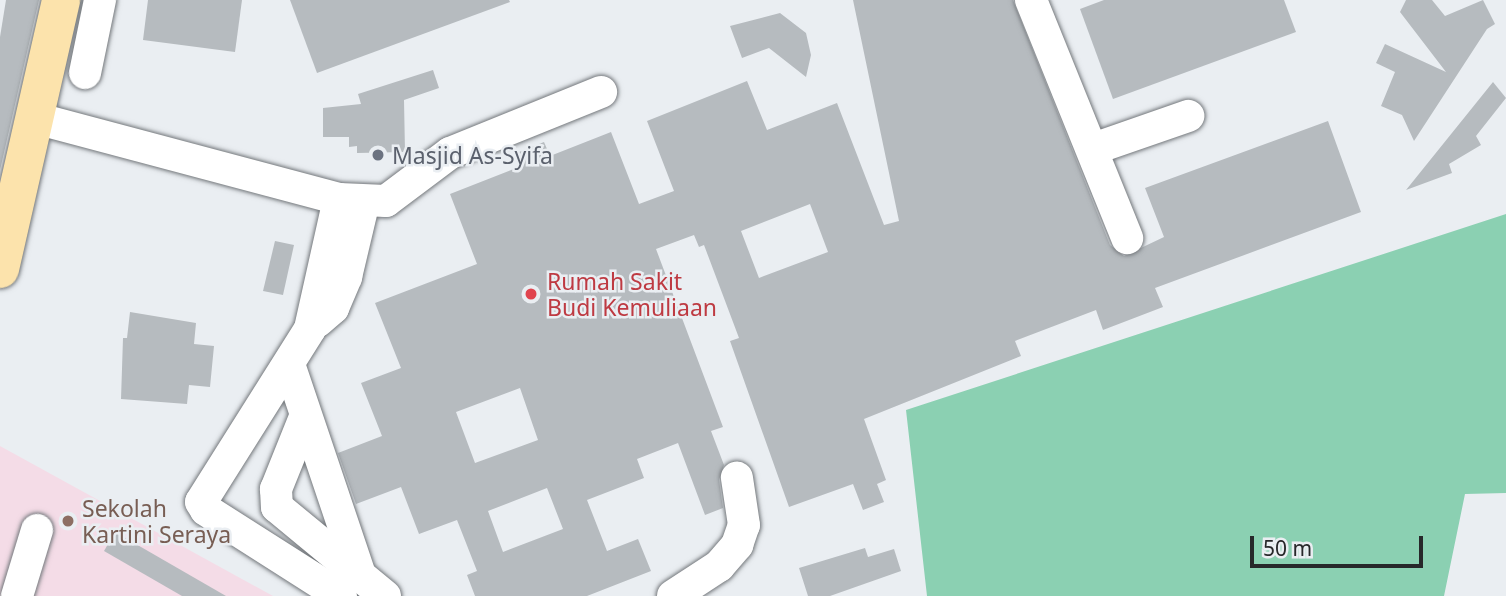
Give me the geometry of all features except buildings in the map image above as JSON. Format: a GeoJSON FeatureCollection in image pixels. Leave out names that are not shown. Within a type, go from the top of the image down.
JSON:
{"type":"FeatureCollection","features":[{"type":"Feature","properties":{"kind":"main road"},"geometry":{"type":"LineString","coordinates":[[0,269],[61,0]]}},
{"type":"Feature","properties":{"kind":"street"},"geometry":{"type":"LineString","coordinates":[[85,73],[100,0]]}},
{"type":"Feature","properties":{"kind":"street"},"geometry":{"type":"LineString","coordinates":[[1031,0],[1127,238]]}},
{"type":"Feature","properties":{"kind":"street"},"geometry":{"type":"LineString","coordinates":[[35,118],[351,200],[395,197],[450,153],[601,92]]}},
{"type":"Feature","properties":{"kind":"street"},"geometry":{"type":"LineString","coordinates":[[1093,149],[1188,116]]}},
{"type":"Feature","properties":{"kind":"street"},"geometry":{"type":"LineString","coordinates":[[351,200],[310,330],[201,502],[206,510],[351,585],[385,596]]}},
{"type":"Feature","properties":{"kind":"street"},"geometry":{"type":"LineString","coordinates":[[289,364],[351,585]]}},
{"type":"Feature","properties":{"kind":"street"},"geometry":{"type":"LineString","coordinates":[[305,417],[276,489],[277,507],[351,585]]}},
{"type":"Feature","properties":{"kind":"street"},"geometry":{"type":"LineString","coordinates":[[673,596],[719,566],[737,545],[744,525],[737,478]]}},
{"type":"Feature","properties":{"kind":"street"},"geometry":{"type":"LineString","coordinates":[[17,596],[37,530]]}},
{"type":"Feature","properties":{"kind":"shaded area","name":"Sekolah Kartini Seraya"},"geometry":{"type":"Polygon","coordinates":[[[0,446],[273,596],[0,596],[0,446]]]}},
{"type":"Feature","properties":{"kind":"green space"},"geometry":{"type":"Polygon","coordinates":[[[1506,214],[1506,493],[1465,494],[1444,596],[927,596],[906,410],[1506,214]]]}},
{"type":"Feature","properties":{"kind":"place","name":"Masjid As-Syifa"},"geometry":{"type":"Point","coordinates":[378,155]}},
{"type":"Feature","properties":{"kind":"place","name":"Rumah Sakit Budi Kemuliaan"},"geometry":{"type":"Point","coordinates":[531,294]}},
{"type":"Feature","properties":{"kind":"place","name":"Sekolah Kartini Seraya"},"geometry":{"type":"Point","coordinates":[68,521]}}]}
